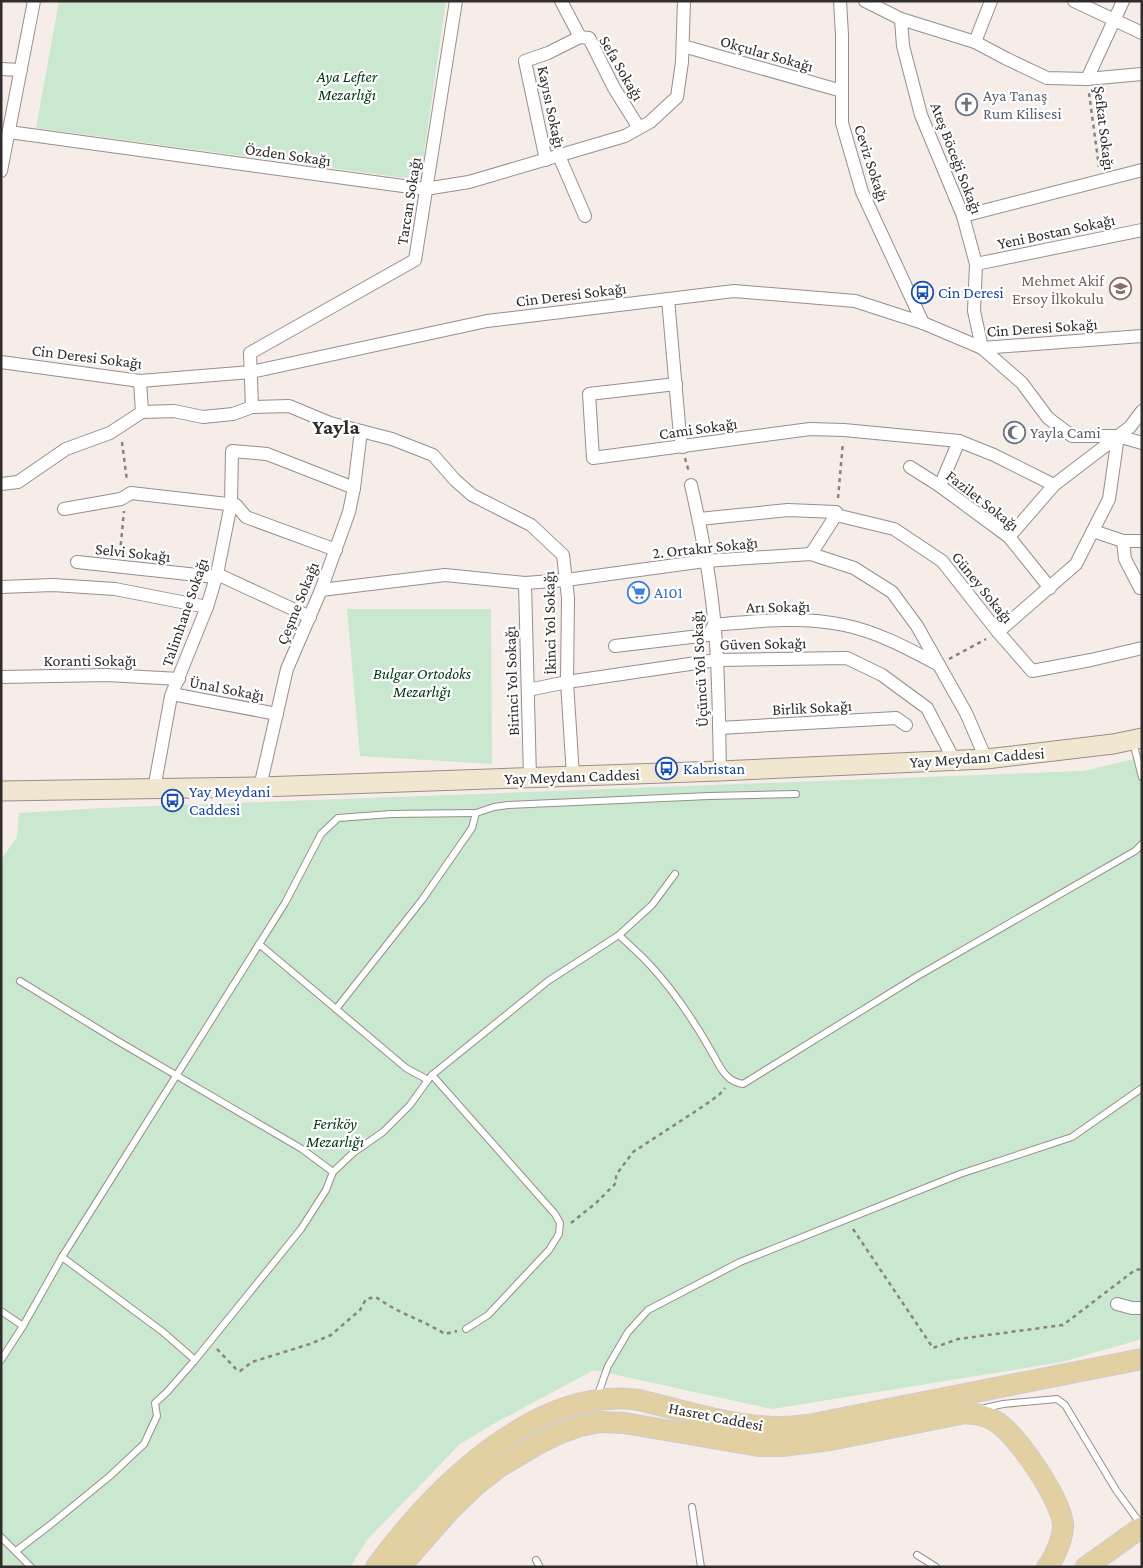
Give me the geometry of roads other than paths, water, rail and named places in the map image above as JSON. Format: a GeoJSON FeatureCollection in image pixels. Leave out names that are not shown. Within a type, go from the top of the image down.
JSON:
{"type":"FeatureCollection","features":[{"type":"Feature","properties":{"kind":"main road","name":"Hasret Caddesi"},"geometry":{"type":"LineString","coordinates":[[376,1567],[390,1548],[431,1502],[455,1478],[484,1454],[516,1432],[545,1416],[575,1404],[596,1400],[631,1398],[727,1421],[783,1428],[808,1425],[1142,1359]]}},
{"type":"Feature","properties":{"kind":"main road"},"geometry":{"type":"LineString","coordinates":[[596,1400],[600,1422]]}},
{"type":"Feature","properties":{"kind":"main road","name":"Hasret Caddesi"},"geometry":{"type":"LineString","coordinates":[[400,1567],[451,1509],[476,1485],[499,1467],[538,1444],[580,1426],[600,1422],[624,1422],[758,1446],[782,1446],[830,1440],[965,1413],[985,1416],[996,1421],[1011,1434],[1043,1477],[1055,1499],[1063,1525],[1059,1544],[1048,1567]]}},
{"type":"Feature","properties":{"kind":"main road"},"geometry":{"type":"LineString","coordinates":[[1086,1567],[1142,1526]]}},
{"type":"Feature","properties":{"kind":"street"},"geometry":{"type":"LineString","coordinates":[[1,171],[34,1]]}},
{"type":"Feature","properties":{"kind":"street","name":"Tarcan Sokağı"},"geometry":{"type":"LineString","coordinates":[[251,372],[250,353],[415,260],[456,1]]}},
{"type":"Feature","properties":{"kind":"street","name":"Sefa Sokağı"},"geometry":{"type":"LineString","coordinates":[[561,1],[580,37],[589,38],[614,88],[639,128]]}},
{"type":"Feature","properties":{"kind":"street","name":"Özden Sokağı"},"geometry":{"type":"LineString","coordinates":[[9,132],[425,189],[469,182],[625,136],[650,122],[677,97],[682,62],[684,1]]}},
{"type":"Feature","properties":{"kind":"street","name":"Ceviz Sokağı"},"geometry":{"type":"LineString","coordinates":[[840,1],[842,123],[862,192],[923,323]]}},
{"type":"Feature","properties":{"kind":"street"},"geometry":{"type":"LineString","coordinates":[[865,1],[901,19],[976,42],[1006,60],[1047,78],[1088,79],[1142,74]]}},
{"type":"Feature","properties":{"kind":"street"},"geometry":{"type":"LineString","coordinates":[[976,42],[991,1]]}},
{"type":"Feature","properties":{"kind":"street"},"geometry":{"type":"LineString","coordinates":[[1074,1],[1142,33]]}},
{"type":"Feature","properties":{"kind":"street"},"geometry":{"type":"LineString","coordinates":[[1088,79],[1123,1]]}},
{"type":"Feature","properties":{"kind":"street","name":"Ateş Böceği Sokağı"},"geometry":{"type":"LineString","coordinates":[[901,19],[903,46],[921,116],[963,216],[976,264],[974,311],[982,348]]}},
{"type":"Feature","properties":{"kind":"street","name":"Kayısı Sokağı"},"geometry":{"type":"LineString","coordinates":[[546,160],[525,61],[548,53],[580,37]]}},
{"type":"Feature","properties":{"kind":"street","name":"Okçular Sokağı"},"geometry":{"type":"LineString","coordinates":[[683,46],[842,91]]}},
{"type":"Feature","properties":{"kind":"street"},"geometry":{"type":"LineString","coordinates":[[1,69],[20,70]]}},
{"type":"Feature","properties":{"kind":"street"},"geometry":{"type":"LineString","coordinates":[[559,156],[586,216]]}},
{"type":"Feature","properties":{"kind":"street"},"geometry":{"type":"LineString","coordinates":[[963,216],[1142,170]]}},
{"type":"Feature","properties":{"kind":"street","name":"Yeni Bostan Sokağı"},"geometry":{"type":"LineString","coordinates":[[976,264],[1142,230]]}},
{"type":"Feature","properties":{"kind":"street","name":"Cin Deresi Sokağı"},"geometry":{"type":"LineString","coordinates":[[1,362],[140,381],[251,372],[487,321],[734,291],[855,301],[923,323],[982,348],[1142,336]]}},
{"type":"Feature","properties":{"kind":"street"},"geometry":{"type":"LineString","coordinates":[[668,299],[680,436],[683,447]]}},
{"type":"Feature","properties":{"kind":"street"},"geometry":{"type":"LineString","coordinates":[[982,348],[1022,383],[1048,418],[1072,436],[1118,436],[1142,443]]}},
{"type":"Feature","properties":{"kind":"street"},"geometry":{"type":"LineString","coordinates":[[251,372],[252,407]]}},
{"type":"Feature","properties":{"kind":"street"},"geometry":{"type":"LineString","coordinates":[[1,484],[18,482],[66,449],[110,433],[142,412],[140,381]]}},
{"type":"Feature","properties":{"kind":"street","name":"Cami Sokağı"},"geometry":{"type":"LineString","coordinates":[[676,384],[588,394],[593,458],[810,429],[844,430],[959,441],[994,454],[1054,485]]}},
{"type":"Feature","properties":{"kind":"street","name":"İkinci Yol Sokağı"},"geometry":{"type":"LineString","coordinates":[[142,412],[174,411],[202,417],[233,414],[252,407],[289,406],[330,423],[392,439],[433,455],[455,480],[472,495],[531,525],[563,555],[568,598],[566,682],[572,776]]}},
{"type":"Feature","properties":{"kind":"street"},"geometry":{"type":"LineString","coordinates":[[1009,538],[1054,485],[1130,427],[1142,411]]}},
{"type":"Feature","properties":{"kind":"street","name":"Çeşme Sokağı"},"geometry":{"type":"LineString","coordinates":[[260,787],[287,669],[321,590],[349,512],[362,431]]}},
{"type":"Feature","properties":{"kind":"street"},"geometry":{"type":"LineString","coordinates":[[998,632],[1076,564],[1108,499],[1118,436]]}},
{"type":"Feature","properties":{"kind":"street"},"geometry":{"type":"LineString","coordinates":[[940,486],[959,441]]}},
{"type":"Feature","properties":{"kind":"street","name":"Talimhane Sokağı"},"geometry":{"type":"LineString","coordinates":[[154,789],[172,694],[207,607],[216,576],[230,504],[232,451],[267,454],[354,488]]}},
{"type":"Feature","properties":{"kind":"street","name":"Fazilet Sokağı"},"geometry":{"type":"LineString","coordinates":[[910,467],[940,486],[1009,538],[1050,588]]}},
{"type":"Feature","properties":{"kind":"street","name":"Üçüncü Yol Sokağı"},"geometry":{"type":"LineString","coordinates":[[691,485],[709,578],[714,625],[717,660],[720,771]]}},
{"type":"Feature","properties":{"kind":"street"},"geometry":{"type":"LineString","coordinates":[[64,509],[121,498],[131,493],[230,504],[236,505],[246,517],[336,550]]}},
{"type":"Feature","properties":{"kind":"street"},"geometry":{"type":"LineString","coordinates":[[699,519],[788,510],[836,512]]}},
{"type":"Feature","properties":{"kind":"street","name":"Güney Sokağı"},"geometry":{"type":"LineString","coordinates":[[811,554],[836,516],[894,529],[942,561],[1032,672],[1142,648]]}},
{"type":"Feature","properties":{"kind":"street"},"geometry":{"type":"LineString","coordinates":[[1093,531],[1123,541],[1142,540]]}},
{"type":"Feature","properties":{"kind":"street"},"geometry":{"type":"LineString","coordinates":[[1123,541],[1125,559],[1140,588],[1142,588]]}},
{"type":"Feature","properties":{"kind":"street","name":"2. Ortakır Sokağı"},"geometry":{"type":"LineString","coordinates":[[321,590],[445,575],[525,583],[566,580],[705,561],[811,554],[854,568],[892,592],[917,626],[939,665],[966,713],[986,759]]}},
{"type":"Feature","properties":{"kind":"street","name":"Selvi Sokağı"},"geometry":{"type":"LineString","coordinates":[[77,562],[216,576],[310,616]]}},
{"type":"Feature","properties":{"kind":"street","name":"Birinci Yol Sokağı"},"geometry":{"type":"LineString","coordinates":[[525,583],[530,778]]}},
{"type":"Feature","properties":{"kind":"street"},"geometry":{"type":"LineString","coordinates":[[1,587],[53,585],[115,589],[207,607]]}},
{"type":"Feature","properties":{"kind":"street","name":"Arı Sokağı"},"geometry":{"type":"LineString","coordinates":[[615,646],[708,636],[714,625],[767,621],[807,621],[845,625],[894,640],[939,665]]}},
{"type":"Feature","properties":{"kind":"street","name":"Güven Sokağı"},"geometry":{"type":"LineString","coordinates":[[528,690],[566,682],[717,660],[847,658],[882,675],[927,708],[954,760]]}},
{"type":"Feature","properties":{"kind":"street","name":"Koranti Sokağı"},"geometry":{"type":"LineString","coordinates":[[1,677],[107,674],[179,679]]}},
{"type":"Feature","properties":{"kind":"street","name":"Ünal Sokağı"},"geometry":{"type":"LineString","coordinates":[[172,694],[277,714]]}},
{"type":"Feature","properties":{"kind":"street","name":"Birlik Sokağı"},"geometry":{"type":"LineString","coordinates":[[719,728],[896,718],[906,725]]}},
{"type":"Feature","properties":{"kind":"street","name":"Yay Meydanı Caddesi"},"geometry":{"type":"LineString","coordinates":[[1,791],[260,787],[720,771],[986,759],[1113,744],[1137,739]]}},
{"type":"Feature","properties":{"kind":"street"},"geometry":{"type":"LineString","coordinates":[[1117,1304],[1132,1308],[1142,1308]]}},
{"type":"Feature","properties":{"kind":"lane"},"geometry":{"type":"LineString","coordinates":[[1137,739],[1142,777]]}},
{"type":"Feature","properties":{"kind":"lane"},"geometry":{"type":"LineString","coordinates":[[1,1360],[23,1326],[62,1257],[285,903],[321,834],[338,818],[391,814],[476,813],[508,805],[796,794]]}},
{"type":"Feature","properties":{"kind":"lane"},"geometry":{"type":"LineString","coordinates":[[336,1009],[438,876],[472,828],[476,813]]}},
{"type":"Feature","properties":{"kind":"lane"},"geometry":{"type":"LineString","coordinates":[[619,935],[650,965],[674,994],[730,1080],[743,1084],[916,977],[1135,851],[1142,844]]}},
{"type":"Feature","properties":{"kind":"lane"},"geometry":{"type":"LineString","coordinates":[[16,1551],[110,1476],[144,1444],[157,1416],[155,1403],[168,1392],[196,1360],[301,1229],[326,1190],[333,1172],[383,1132],[410,1105],[430,1078],[548,981],[619,935],[652,905],[675,874]]}},
{"type":"Feature","properties":{"kind":"lane"},"geometry":{"type":"LineString","coordinates":[[259,944],[406,1068],[430,1078],[555,1214],[560,1223],[559,1234],[549,1250],[488,1315],[466,1329]]}},
{"type":"Feature","properties":{"kind":"lane"},"geometry":{"type":"LineString","coordinates":[[20,981],[116,1040],[302,1149],[333,1172]]}},
{"type":"Feature","properties":{"kind":"lane"},"geometry":{"type":"LineString","coordinates":[[596,1400],[608,1366],[628,1332],[648,1310],[740,1262],[960,1174],[1072,1137],[1142,1088]]}},
{"type":"Feature","properties":{"kind":"lane"},"geometry":{"type":"LineString","coordinates":[[62,1257],[163,1332],[196,1360]]}},
{"type":"Feature","properties":{"kind":"lane"},"geometry":{"type":"LineString","coordinates":[[1,1311],[23,1326]]}},
{"type":"Feature","properties":{"kind":"lane"},"geometry":{"type":"LineString","coordinates":[[965,1413],[1003,1404],[1057,1399],[1065,1405],[1116,1490],[1142,1526]]}},
{"type":"Feature","properties":{"kind":"lane"},"geometry":{"type":"LineString","coordinates":[[692,1507],[701,1567]]}},
{"type":"Feature","properties":{"kind":"lane"},"geometry":{"type":"LineString","coordinates":[[1,1537],[31,1567]]}},
{"type":"Feature","properties":{"kind":"lane"},"geometry":{"type":"LineString","coordinates":[[918,1555],[936,1567]]}},
{"type":"Feature","properties":{"kind":"lane"},"geometry":{"type":"LineString","coordinates":[[536,1560],[540,1567]]}},
{"type":"Feature","properties":{"kind":"place","name":"Aya Tanaş Rum Kilisesi"},"geometry":{"type":"Point","coordinates":[967,104]}},
{"type":"Feature","properties":{"kind":"place","name":"Mehmet Akif Ersoy İlkokulu"},"geometry":{"type":"Point","coordinates":[1120,289]}},
{"type":"Feature","properties":{"kind":"place","name":"Cin Deresi"},"geometry":{"type":"Point","coordinates":[922,292]}},
{"type":"Feature","properties":{"kind":"place","name":"Yayla Cami"},"geometry":{"type":"Point","coordinates":[1014,432]}},
{"type":"Feature","properties":{"kind":"place","name":"A101"},"geometry":{"type":"Point","coordinates":[638,592]}},
{"type":"Feature","properties":{"kind":"place","name":"Kabristan"},"geometry":{"type":"Point","coordinates":[667,768]}},
{"type":"Feature","properties":{"kind":"place","name":"Yay Meydani Caddesi"},"geometry":{"type":"Point","coordinates":[173,800]}},
{"type":"Feature","properties":{"kind":"district","name":"Yayla"},"geometry":{"type":"Point","coordinates":[336,427]}},
{"type":"Feature","properties":{"kind":"park label","name":"Aya Lefter Mezarlığı"},"geometry":{"type":"Point","coordinates":[347,85]}},
{"type":"Feature","properties":{"kind":"park label","name":"Bulgar Ortodoks Mezarlığı"},"geometry":{"type":"Point","coordinates":[422,682]}},
{"type":"Feature","properties":{"kind":"park label","name":"Feriköy Mezarlığı"},"geometry":{"type":"Point","coordinates":[335,1132]}}]}
